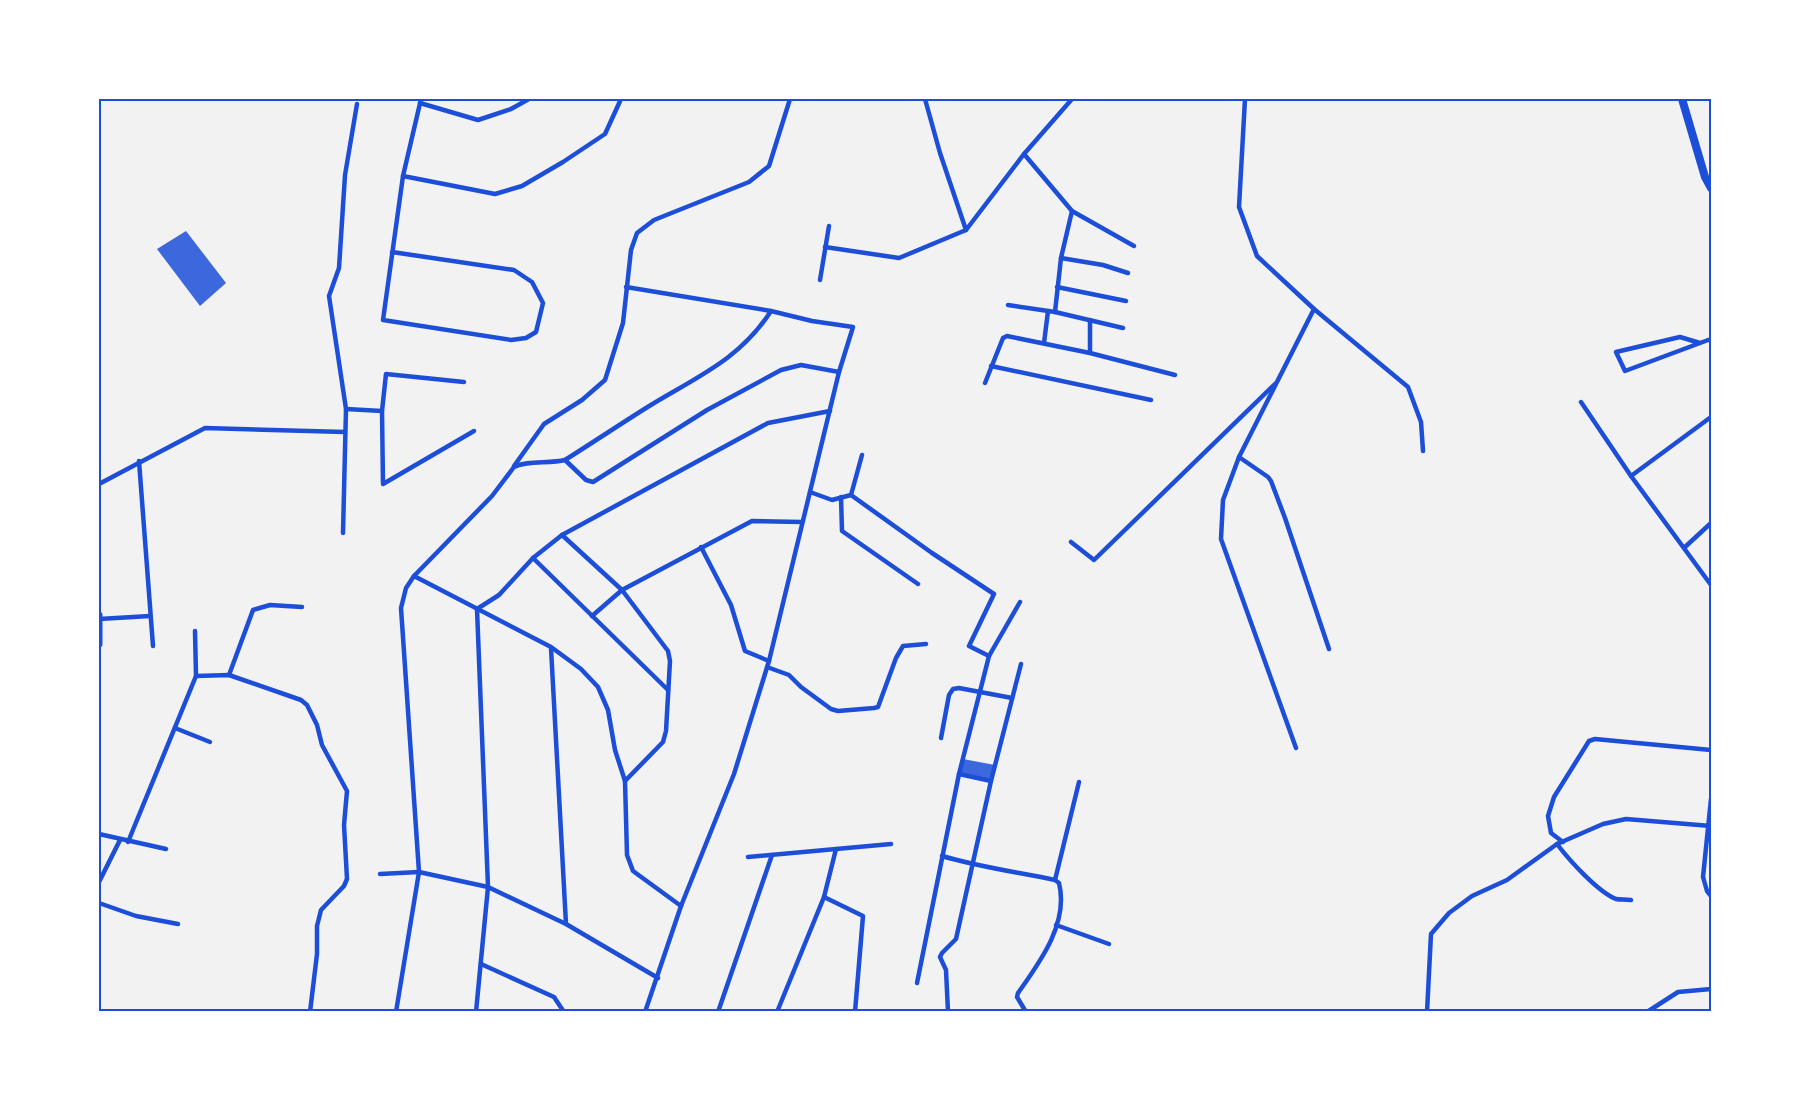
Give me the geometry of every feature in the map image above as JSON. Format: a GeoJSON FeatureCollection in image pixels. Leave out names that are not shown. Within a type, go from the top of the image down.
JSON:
{"type":"FeatureCollection","features":[{"type":"Feature","properties":{"kind":"main road"},"geometry":{"type":"LineString","coordinates":[[1682,99],[1705,177],[1711,188]]}},
{"type":"Feature","properties":{"kind":"main road"},"geometry":{"type":"LineString","coordinates":[[99,617],[99,644]]}},
{"type":"Feature","properties":{"kind":"street"},"geometry":{"type":"LineString","coordinates":[[392,252],[514,270],[532,282],[543,303],[536,332],[526,338],[511,340],[383,320],[392,252],[403,176],[420,101],[478,120],[511,109],[529,99]]}},
{"type":"Feature","properties":{"kind":"street"},"geometry":{"type":"LineString","coordinates":[[403,176],[495,194],[522,186],[605,134],[621,99]]}},
{"type":"Feature","properties":{"kind":"street"},"geometry":{"type":"LineString","coordinates":[[396,1012],[419,872],[402,608],[406,588],[414,576],[492,496],[544,424],[582,400],[605,380],[623,323],[631,250],[637,233],[654,220],[749,182],[769,166],[790,99]]}},
{"type":"Feature","properties":{"kind":"street"},"geometry":{"type":"LineString","coordinates":[[925,99],[940,153],[966,230]]}},
{"type":"Feature","properties":{"kind":"street"},"geometry":{"type":"LineString","coordinates":[[825,247],[899,258],[966,230],[1024,154],[1072,99]]}},
{"type":"Feature","properties":{"kind":"street"},"geometry":{"type":"LineString","coordinates":[[1245,99],[1239,207],[1257,256],[1314,309],[1408,387],[1421,422],[1423,451]]}},
{"type":"Feature","properties":{"kind":"street"},"geometry":{"type":"LineString","coordinates":[[343,533],[346,409],[329,296],[339,268],[345,175],[357,104]]}},
{"type":"Feature","properties":{"kind":"street"},"geometry":{"type":"LineString","coordinates":[[1024,154],[1072,211],[1134,246]]}},
{"type":"Feature","properties":{"kind":"street"},"geometry":{"type":"LineString","coordinates":[[1055,312],[1061,258],[1072,211]]}},
{"type":"Feature","properties":{"kind":"street"},"geometry":{"type":"LineString","coordinates":[[820,280],[829,226]]}},
{"type":"Feature","properties":{"kind":"street"},"geometry":{"type":"LineString","coordinates":[[1061,258],[1103,265],[1128,273]]}},
{"type":"Feature","properties":{"kind":"street"},"geometry":{"type":"LineString","coordinates":[[626,287],[853,327],[839,372],[769,661],[734,774],[681,906],[645,1012]]}},
{"type":"Feature","properties":{"kind":"street"},"geometry":{"type":"LineString","coordinates":[[1057,287],[1126,302]]}},
{"type":"Feature","properties":{"kind":"street"},"geometry":{"type":"LineString","coordinates":[[1008,305],[1055,312],[1123,328]]}},
{"type":"Feature","properties":{"kind":"street"},"geometry":{"type":"LineString","coordinates":[[1296,748],[1221,539],[1223,500],[1239,457],[1314,309]]}},
{"type":"Feature","properties":{"kind":"street"},"geometry":{"type":"LineString","coordinates":[[514,467],[519,464],[565,460],[646,408],[723,363],[758,332],[771,311]]}},
{"type":"Feature","properties":{"kind":"street"},"geometry":{"type":"LineString","coordinates":[[1044,343],[1048,311]]}},
{"type":"Feature","properties":{"kind":"street"},"geometry":{"type":"LineString","coordinates":[[1090,320],[1090,353]]}},
{"type":"Feature","properties":{"kind":"street"},"geometry":{"type":"LineString","coordinates":[[985,383],[1003,338],[1007,336],[1090,353],[1175,375]]}},
{"type":"Feature","properties":{"kind":"street"},"geometry":{"type":"LineString","coordinates":[[1700,343],[1680,337],[1616,351],[1625,371],[1711,339]]}},
{"type":"Feature","properties":{"kind":"street"},"geometry":{"type":"LineString","coordinates":[[565,460],[586,480],[593,482],[707,410],[781,370],[801,365],[839,372]]}},
{"type":"Feature","properties":{"kind":"street"},"geometry":{"type":"LineString","coordinates":[[991,366],[1151,400]]}},
{"type":"Feature","properties":{"kind":"street"},"geometry":{"type":"LineString","coordinates":[[464,382],[386,374],[382,411],[383,484],[474,431]]}},
{"type":"Feature","properties":{"kind":"street"},"geometry":{"type":"LineString","coordinates":[[1071,542],[1094,560],[1279,380]]}},
{"type":"Feature","properties":{"kind":"street"},"geometry":{"type":"LineString","coordinates":[[1581,402],[1631,476],[1711,585]]}},
{"type":"Feature","properties":{"kind":"street"},"geometry":{"type":"LineString","coordinates":[[346,409],[382,411]]}},
{"type":"Feature","properties":{"kind":"street"},"geometry":{"type":"LineString","coordinates":[[477,609],[499,595],[533,558],[562,535],[768,423],[830,411]]}},
{"type":"Feature","properties":{"kind":"street"},"geometry":{"type":"LineString","coordinates":[[1631,476],[1711,417]]}},
{"type":"Feature","properties":{"kind":"street"},"geometry":{"type":"LineString","coordinates":[[99,484],[205,428],[345,432]]}},
{"type":"Feature","properties":{"kind":"street"},"geometry":{"type":"LineString","coordinates":[[851,495],[862,455]]}},
{"type":"Feature","properties":{"kind":"street"},"geometry":{"type":"LineString","coordinates":[[1239,457],[1268,477],[1270,481],[1285,518],[1329,649]]}},
{"type":"Feature","properties":{"kind":"street"},"geometry":{"type":"LineString","coordinates":[[139,461],[153,646]]}},
{"type":"Feature","properties":{"kind":"street"},"geometry":{"type":"LineString","coordinates":[[810,492],[832,500],[851,495],[994,594],[969,646],[989,656]]}},
{"type":"Feature","properties":{"kind":"street"},"geometry":{"type":"LineString","coordinates":[[841,497],[842,531],[918,584]]}},
{"type":"Feature","properties":{"kind":"street"},"geometry":{"type":"LineString","coordinates":[[592,616],[622,590],[752,521],[802,522]]}},
{"type":"Feature","properties":{"kind":"street"},"geometry":{"type":"LineString","coordinates":[[1685,547],[1711,523]]}},
{"type":"Feature","properties":{"kind":"street"},"geometry":{"type":"LineString","coordinates":[[562,535],[622,590],[668,651],[670,661],[666,731],[663,742],[625,781]]}},
{"type":"Feature","properties":{"kind":"street"},"geometry":{"type":"LineString","coordinates":[[701,547],[731,605],[745,651],[769,661]]}},
{"type":"Feature","properties":{"kind":"street"},"geometry":{"type":"LineString","coordinates":[[533,558],[668,690]]}},
{"type":"Feature","properties":{"kind":"street"},"geometry":{"type":"LineString","coordinates":[[414,576],[551,647],[581,669],[598,687],[608,710],[615,750],[625,781],[627,855],[633,871],[681,906]]}},
{"type":"Feature","properties":{"kind":"street"},"geometry":{"type":"LineString","coordinates":[[917,983],[959,774],[979,691],[989,656],[1020,602]]}},
{"type":"Feature","properties":{"kind":"street"},"geometry":{"type":"LineString","coordinates":[[229,675],[254,610],[270,605],[302,607]]}},
{"type":"Feature","properties":{"kind":"street"},"geometry":{"type":"LineString","coordinates":[[476,1012],[488,887],[477,609]]}},
{"type":"Feature","properties":{"kind":"street"},"geometry":{"type":"LineString","coordinates":[[99,617],[150,616]]}},
{"type":"Feature","properties":{"kind":"street"},"geometry":{"type":"LineString","coordinates":[[128,842],[196,676],[195,631]]}},
{"type":"Feature","properties":{"kind":"street"},"geometry":{"type":"LineString","coordinates":[[767,667],[789,675],[831,709],[838,711],[874,708],[878,707],[896,658],[903,646],[926,644]]}},
{"type":"Feature","properties":{"kind":"street"},"geometry":{"type":"LineString","coordinates":[[551,647],[566,924]]}},
{"type":"Feature","properties":{"kind":"street"},"geometry":{"type":"LineString","coordinates":[[948,1012],[946,969],[940,957],[956,939],[991,781],[1021,664]]}},
{"type":"Feature","properties":{"kind":"street"},"geometry":{"type":"LineString","coordinates":[[196,676],[229,675],[301,700],[307,705],[317,724],[322,745],[347,790],[344,825],[347,879],[344,886],[321,910],[317,926],[317,954],[310,1012]]}},
{"type":"Feature","properties":{"kind":"street"},"geometry":{"type":"LineString","coordinates":[[941,738],[950,691],[956,688],[1012,698]]}},
{"type":"Feature","properties":{"kind":"street"},"geometry":{"type":"LineString","coordinates":[[175,728],[210,742]]}},
{"type":"Feature","properties":{"kind":"street"},"geometry":{"type":"LineString","coordinates":[[1630,900],[1616,898],[1596,885],[1569,860],[1560,843],[1551,833],[1548,816],[1554,797],[1589,741],[1594,739],[1711,750]]}},
{"type":"Feature","properties":{"kind":"street"},"geometry":{"type":"LineString","coordinates":[[959,774],[991,781]]}},
{"type":"Feature","properties":{"kind":"street"},"geometry":{"type":"LineString","coordinates":[[1055,880],[1079,782]]}},
{"type":"Feature","properties":{"kind":"street"},"geometry":{"type":"LineString","coordinates":[[1711,799],[1710,826],[1702,877],[1711,896]]}},
{"type":"Feature","properties":{"kind":"street"},"geometry":{"type":"LineString","coordinates":[[1427,1012],[1431,934],[1449,913],[1472,896],[1507,879],[1560,843],[1603,824],[1626,819],[1710,826]]}},
{"type":"Feature","properties":{"kind":"street"},"geometry":{"type":"LineString","coordinates":[[99,834],[166,849]]}},
{"type":"Feature","properties":{"kind":"street"},"geometry":{"type":"LineString","coordinates":[[99,882],[120,840]]}},
{"type":"Feature","properties":{"kind":"street"},"geometry":{"type":"LineString","coordinates":[[748,857],[891,844]]}},
{"type":"Feature","properties":{"kind":"street"},"geometry":{"type":"LineString","coordinates":[[777,1012],[824,897],[836,849]]}},
{"type":"Feature","properties":{"kind":"street"},"geometry":{"type":"LineString","coordinates":[[718,1012],[772,855]]}},
{"type":"Feature","properties":{"kind":"street"},"geometry":{"type":"LineString","coordinates":[[942,856],[974,865],[1055,880],[1059,883],[1061,907],[1056,925],[1040,962],[1018,993],[1018,1000],[1026,1012]]}},
{"type":"Feature","properties":{"kind":"street"},"geometry":{"type":"LineString","coordinates":[[380,874],[419,872],[488,887],[566,924],[658,978]]}},
{"type":"Feature","properties":{"kind":"street"},"geometry":{"type":"LineString","coordinates":[[824,897],[863,916],[855,1012]]}},
{"type":"Feature","properties":{"kind":"street"},"geometry":{"type":"LineString","coordinates":[[99,903],[136,916],[178,924]]}},
{"type":"Feature","properties":{"kind":"street"},"geometry":{"type":"LineString","coordinates":[[1056,925],[1109,944]]}},
{"type":"Feature","properties":{"kind":"street"},"geometry":{"type":"LineString","coordinates":[[481,964],[554,997],[564,1012]]}},
{"type":"Feature","properties":{"kind":"street"},"geometry":{"type":"LineString","coordinates":[[1647,1012],[1678,992],[1711,989]]}},
{"type":"Feature","properties":{"kind":"building"},"geometry":{"type":"Polygon","coordinates":[[[186,231],[226,283],[200,306],[157,249],[186,231]]]}},
{"type":"Feature","properties":{"kind":"building"},"geometry":{"type":"Polygon","coordinates":[[[963,759],[995,765],[991,780],[959,774],[963,759]]]}}]}
